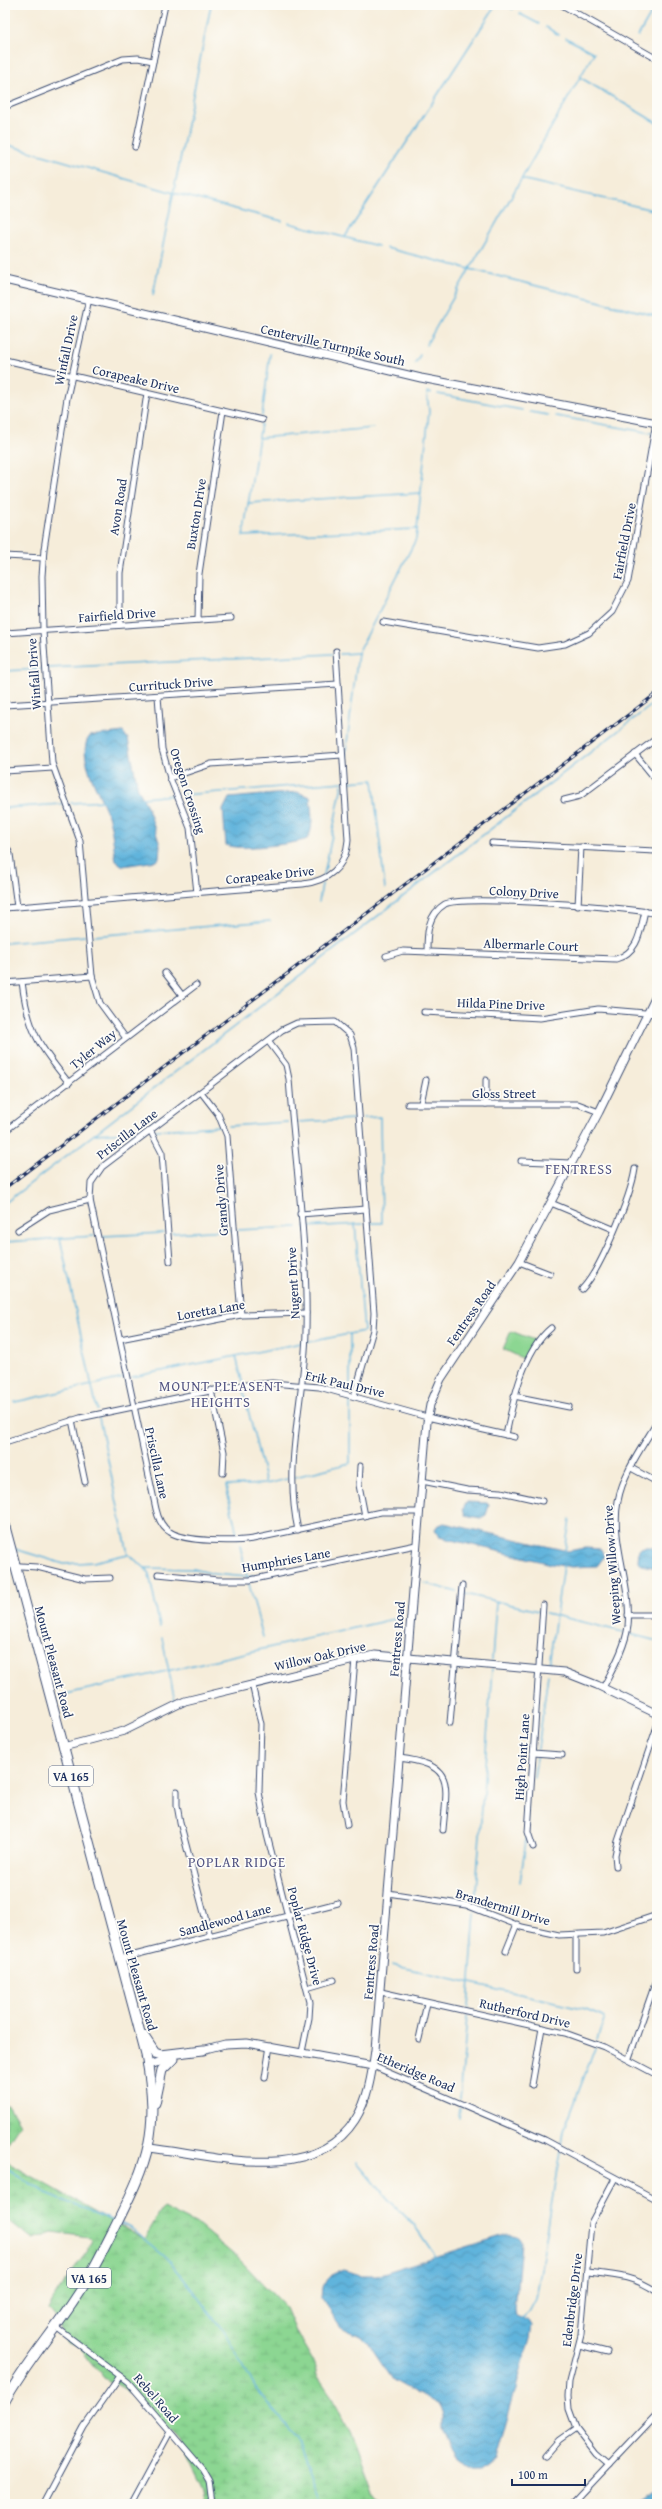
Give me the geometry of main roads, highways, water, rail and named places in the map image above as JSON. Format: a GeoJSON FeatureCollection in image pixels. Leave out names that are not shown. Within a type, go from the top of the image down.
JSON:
{"type":"FeatureCollection","features":[{"type":"Feature","properties":{"kind":"highway","name":"Mount Pleasant Road"},"geometry":{"type":"LineString","coordinates":[[5,1527],[118,1959],[138,2024],[148,2065],[153,2108],[149,2148],[145,2164],[107,2242],[81,2290],[5,2402]]}},
{"type":"Feature","properties":{"kind":"highway"},"geometry":{"type":"LineString","coordinates":[[138,2024],[151,2048],[161,2055],[203,2050]]}},
{"type":"Feature","properties":{"kind":"highway"},"geometry":{"type":"LineString","coordinates":[[153,2108],[162,2070],[173,2059]]}},
{"type":"Feature","properties":{"kind":"water"},"geometry":{"type":"Polygon","coordinates":[[[123,732],[128,739],[138,789],[148,808],[160,845],[159,859],[156,861],[123,866],[116,861],[110,821],[91,775],[85,753],[86,744],[90,736],[123,732]]]}},
{"type":"Feature","properties":{"kind":"water"},"geometry":{"type":"Polygon","coordinates":[[[297,792],[310,797],[312,824],[307,839],[291,843],[253,847],[232,847],[226,845],[223,810],[229,798],[297,792]]]}},
{"type":"Feature","properties":{"kind":"water"},"geometry":{"type":"Polygon","coordinates":[[[467,1502],[487,1503],[489,1505],[486,1515],[480,1518],[465,1515],[463,1509],[467,1502]]]}},
{"type":"Feature","properties":{"kind":"water"},"geometry":{"type":"Polygon","coordinates":[[[444,1523],[568,1551],[586,1548],[601,1549],[604,1557],[597,1566],[571,1567],[552,1564],[439,1537],[435,1530],[437,1526],[444,1523]]]}},
{"type":"Feature","properties":{"kind":"water"},"geometry":{"type":"Polygon","coordinates":[[[644,1547],[657,1547],[657,1568],[641,1565],[638,1561],[639,1549],[644,1547]]]}},
{"type":"Feature","properties":{"kind":"water"},"geometry":{"type":"Polygon","coordinates":[[[508,2234],[517,2236],[521,2241],[515,2310],[516,2316],[527,2320],[532,2325],[530,2338],[496,2460],[482,2471],[471,2471],[457,2460],[443,2427],[443,2414],[439,2406],[393,2380],[369,2344],[362,2337],[341,2327],[321,2298],[322,2286],[333,2274],[343,2270],[361,2275],[377,2275],[508,2234]]]}},
{"type":"Feature","properties":{"kind":"water"},"geometry":{"type":"Polygon","coordinates":[[[651,2491],[657,2491],[657,2504],[633,2504],[651,2491]]]}},
{"type":"Feature","properties":{"kind":"waterway"},"geometry":{"type":"LineString","coordinates":[[153,295],[211,5]]}},
{"type":"Feature","properties":{"kind":"waterway"},"geometry":{"type":"LineString","coordinates":[[345,237],[496,5]]}},
{"type":"Feature","properties":{"kind":"waterway"},"geometry":{"type":"LineString","coordinates":[[505,5],[513,9]]}},
{"type":"Feature","properties":{"kind":"waterway"},"geometry":{"type":"LineString","coordinates":[[638,36],[656,5]]}},
{"type":"Feature","properties":{"kind":"waterway"},"geometry":{"type":"LineString","coordinates":[[520,14],[539,24]]}},
{"type":"Feature","properties":{"kind":"waterway"},"geometry":{"type":"LineString","coordinates":[[546,27],[559,35]]}},
{"type":"Feature","properties":{"kind":"waterway"},"geometry":{"type":"LineString","coordinates":[[426,345],[594,53],[566,38]]}},
{"type":"Feature","properties":{"kind":"waterway"},"geometry":{"type":"LineString","coordinates":[[581,78],[657,123]]}},
{"type":"Feature","properties":{"kind":"waterway"},"geometry":{"type":"LineString","coordinates":[[5,144],[174,193],[282,221]]}},
{"type":"Feature","properties":{"kind":"waterway"},"geometry":{"type":"LineString","coordinates":[[521,179],[657,211]]}},
{"type":"Feature","properties":{"kind":"waterway"},"geometry":{"type":"LineString","coordinates":[[289,223],[378,246]]}},
{"type":"Feature","properties":{"kind":"waterway"},"geometry":{"type":"LineString","coordinates":[[386,248],[657,316]]}},
{"type":"Feature","properties":{"kind":"waterway"},"geometry":{"type":"LineString","coordinates":[[262,416],[270,354]]}},
{"type":"Feature","properties":{"kind":"waterway"},"geometry":{"type":"LineString","coordinates":[[415,363],[420,355]]}},
{"type":"Feature","properties":{"kind":"waterway"},"geometry":{"type":"LineString","coordinates":[[345,759],[358,653],[416,539],[429,412],[427,392],[431,393]]}},
{"type":"Feature","properties":{"kind":"waterway"},"geometry":{"type":"LineString","coordinates":[[438,394],[522,410]]}},
{"type":"Feature","properties":{"kind":"waterway"},"geometry":{"type":"LineString","coordinates":[[530,412],[548,415]]}},
{"type":"Feature","properties":{"kind":"waterway"},"geometry":{"type":"LineString","coordinates":[[556,416],[651,433]]}},
{"type":"Feature","properties":{"kind":"waterway"},"geometry":{"type":"LineString","coordinates":[[261,424],[243,536],[418,529]]}},
{"type":"Feature","properties":{"kind":"waterway"},"geometry":{"type":"LineString","coordinates":[[258,438],[374,428]]}},
{"type":"Feature","properties":{"kind":"waterway"},"geometry":{"type":"LineString","coordinates":[[248,503],[421,493]]}},
{"type":"Feature","properties":{"kind":"waterway"},"geometry":{"type":"LineString","coordinates":[[340,654],[358,653]]}},
{"type":"Feature","properties":{"kind":"waterway"},"geometry":{"type":"LineString","coordinates":[[49,668],[332,654]]}},
{"type":"Feature","properties":{"kind":"waterway"},"geometry":{"type":"LineString","coordinates":[[5,671],[41,669]]}},
{"type":"Feature","properties":{"kind":"waterway"},"geometry":{"type":"LineString","coordinates":[[5,1203],[657,701]]}},
{"type":"Feature","properties":{"kind":"waterway"},"geometry":{"type":"LineString","coordinates":[[348,782],[373,780],[385,889]]}},
{"type":"Feature","properties":{"kind":"waterway"},"geometry":{"type":"LineString","coordinates":[[182,795],[343,782]]}},
{"type":"Feature","properties":{"kind":"waterway"},"geometry":{"type":"LineString","coordinates":[[324,875],[342,785]]}},
{"type":"Feature","properties":{"kind":"waterway"},"geometry":{"type":"LineString","coordinates":[[142,798],[174,795]]}},
{"type":"Feature","properties":{"kind":"waterway"},"geometry":{"type":"LineString","coordinates":[[71,803],[104,801]]}},
{"type":"Feature","properties":{"kind":"waterway"},"geometry":{"type":"LineString","coordinates":[[5,808],[62,804]]}},
{"type":"Feature","properties":{"kind":"waterway"},"geometry":{"type":"LineString","coordinates":[[319,902],[322,884]]}},
{"type":"Feature","properties":{"kind":"waterway"},"geometry":{"type":"LineString","coordinates":[[93,936],[270,921]]}},
{"type":"Feature","properties":{"kind":"waterway"},"geometry":{"type":"LineString","coordinates":[[5,943],[85,936]]}},
{"type":"Feature","properties":{"kind":"waterway"},"geometry":{"type":"LineString","coordinates":[[363,1118],[380,1117],[382,1223],[371,1223]]}},
{"type":"Feature","properties":{"kind":"waterway"},"geometry":{"type":"LineString","coordinates":[[296,1122],[355,1119]]}},
{"type":"Feature","properties":{"kind":"waterway"},"geometry":{"type":"LineString","coordinates":[[228,1126],[288,1122]]}},
{"type":"Feature","properties":{"kind":"waterway"},"geometry":{"type":"LineString","coordinates":[[156,1130],[220,1126]]}},
{"type":"Feature","properties":{"kind":"waterway"},"geometry":{"type":"LineString","coordinates":[[95,1134],[144,1131]]}},
{"type":"Feature","properties":{"kind":"waterway"},"geometry":{"type":"LineString","coordinates":[[309,1342],[364,1331],[355,1224]]}},
{"type":"Feature","properties":{"kind":"waterway"},"geometry":{"type":"LineString","coordinates":[[305,1227],[363,1224]]}},
{"type":"Feature","properties":{"kind":"waterway"},"geometry":{"type":"LineString","coordinates":[[238,1230],[297,1227]]}},
{"type":"Feature","properties":{"kind":"waterway"},"geometry":{"type":"LineString","coordinates":[[172,1233],[230,1230]]}},
{"type":"Feature","properties":{"kind":"waterway"},"geometry":{"type":"LineString","coordinates":[[102,1236],[164,1233]]}},
{"type":"Feature","properties":{"kind":"waterway"},"geometry":{"type":"LineString","coordinates":[[5,1242],[94,1236]]}},
{"type":"Feature","properties":{"kind":"waterway"},"geometry":{"type":"LineString","coordinates":[[60,1238],[97,1410]]}},
{"type":"Feature","properties":{"kind":"waterway"},"geometry":{"type":"LineString","coordinates":[[350,1334],[350,1390]]}},
{"type":"Feature","properties":{"kind":"waterway"},"geometry":{"type":"LineString","coordinates":[[132,1377],[301,1343]]}},
{"type":"Feature","properties":{"kind":"waterway"},"geometry":{"type":"LineString","coordinates":[[236,1356],[242,1381]]}},
{"type":"Feature","properties":{"kind":"waterway"},"geometry":{"type":"LineString","coordinates":[[15,1402],[124,1378]]}},
{"type":"Feature","properties":{"kind":"waterway"},"geometry":{"type":"LineString","coordinates":[[243,1389],[266,1484]]}},
{"type":"Feature","properties":{"kind":"waterway"},"geometry":{"type":"LineString","coordinates":[[295,1477],[350,1463],[350,1399]]}},
{"type":"Feature","properties":{"kind":"waterway"},"geometry":{"type":"LineString","coordinates":[[99,1418],[128,1554],[145,1568],[149,1574],[160,1627]]}},
{"type":"Feature","properties":{"kind":"waterway"},"geometry":{"type":"LineString","coordinates":[[238,1538],[226,1486],[266,1484],[287,1479]]}},
{"type":"Feature","properties":{"kind":"waterway"},"geometry":{"type":"LineString","coordinates":[[565,1551],[570,1519]]}},
{"type":"Feature","properties":{"kind":"waterway"},"geometry":{"type":"LineString","coordinates":[[240,1545],[247,1577]]}},
{"type":"Feature","properties":{"kind":"waterway"},"geometry":{"type":"LineString","coordinates":[[15,1549],[64,1564],[93,1562],[128,1554]]}},
{"type":"Feature","properties":{"kind":"waterway"},"geometry":{"type":"LineString","coordinates":[[549,1665],[563,1565]]}},
{"type":"Feature","properties":{"kind":"waterway"},"geometry":{"type":"LineString","coordinates":[[145,1568],[194,1569],[214,1574],[247,1577],[264,1575]]}},
{"type":"Feature","properties":{"kind":"waterway"},"geometry":{"type":"LineString","coordinates":[[424,1583],[457,1592]]}},
{"type":"Feature","properties":{"kind":"waterway"},"geometry":{"type":"LineString","coordinates":[[249,1584],[263,1637]]}},
{"type":"Feature","properties":{"kind":"waterway"},"geometry":{"type":"LineString","coordinates":[[465,1594],[538,1611]]}},
{"type":"Feature","properties":{"kind":"waterway"},"geometry":{"type":"LineString","coordinates":[[492,1660],[496,1602]]}},
{"type":"Feature","properties":{"kind":"waterway"},"geometry":{"type":"LineString","coordinates":[[546,1613],[623,1632]]}},
{"type":"Feature","properties":{"kind":"waterway"},"geometry":{"type":"LineString","coordinates":[[62,1695],[398,1618]]}},
{"type":"Feature","properties":{"kind":"waterway"},"geometry":{"type":"LineString","coordinates":[[630,1634],[657,1641]]}},
{"type":"Feature","properties":{"kind":"waterway"},"geometry":{"type":"LineString","coordinates":[[162,1638],[175,1701]]}},
{"type":"Feature","properties":{"kind":"waterway"},"geometry":{"type":"LineString","coordinates":[[475,1903],[492,1669]]}},
{"type":"Feature","properties":{"kind":"waterway"},"geometry":{"type":"LineString","coordinates":[[538,1749],[548,1674]]}},
{"type":"Feature","properties":{"kind":"waterway"},"geometry":{"type":"LineString","coordinates":[[534,1777],[537,1757]]}},
{"type":"Feature","properties":{"kind":"waterway"},"geometry":{"type":"LineString","coordinates":[[520,1882],[527,1835]]}},
{"type":"Feature","properties":{"kind":"waterway"},"geometry":{"type":"LineString","coordinates":[[468,2007],[475,1912]]}},
{"type":"Feature","properties":{"kind":"waterway"},"geometry":{"type":"LineString","coordinates":[[392,1965],[586,2009],[605,2017],[597,2040]]}},
{"type":"Feature","properties":{"kind":"waterway"},"geometry":{"type":"LineString","coordinates":[[460,2100],[467,2016]]}},
{"type":"Feature","properties":{"kind":"waterway"},"geometry":{"type":"LineString","coordinates":[[562,2144],[564,2130],[595,2048]]}},
{"type":"Feature","properties":{"kind":"waterway"},"geometry":{"type":"LineString","coordinates":[[459,2118],[460,2108]]}},
{"type":"Feature","properties":{"kind":"waterway"},"geometry":{"type":"LineString","coordinates":[[521,2319],[529,2312],[536,2299],[560,2152]]}},
{"type":"Feature","properties":{"kind":"waterway"},"geometry":{"type":"LineString","coordinates":[[357,2162],[389,2200],[414,2225],[436,2257]]}},
{"type":"Feature","properties":{"kind":"waterway"},"geometry":{"type":"LineString","coordinates":[[5,2167],[44,2192],[114,2221]]}},
{"type":"Feature","properties":{"kind":"waterway"},"geometry":{"type":"LineString","coordinates":[[121,2224],[131,2228],[170,2261],[225,2333],[256,2389],[296,2438],[320,2504]]}},
{"type":"Feature","properties":{"kind":"railway"},"geometry":{"type":"LineString","coordinates":[[5,1188],[657,693]]}},
{"type":"Feature","properties":{"kind":"district","name":"FENTRESS"},"geometry":{"type":"Point","coordinates":[579,1169]}},
{"type":"Feature","properties":{"kind":"district","name":"MOUNT PLEASENT HEIGHTS"},"geometry":{"type":"Point","coordinates":[221,1394]}},
{"type":"Feature","properties":{"kind":"district","name":"POPLAR RIDGE"},"geometry":{"type":"Point","coordinates":[237,1862]}}]}
